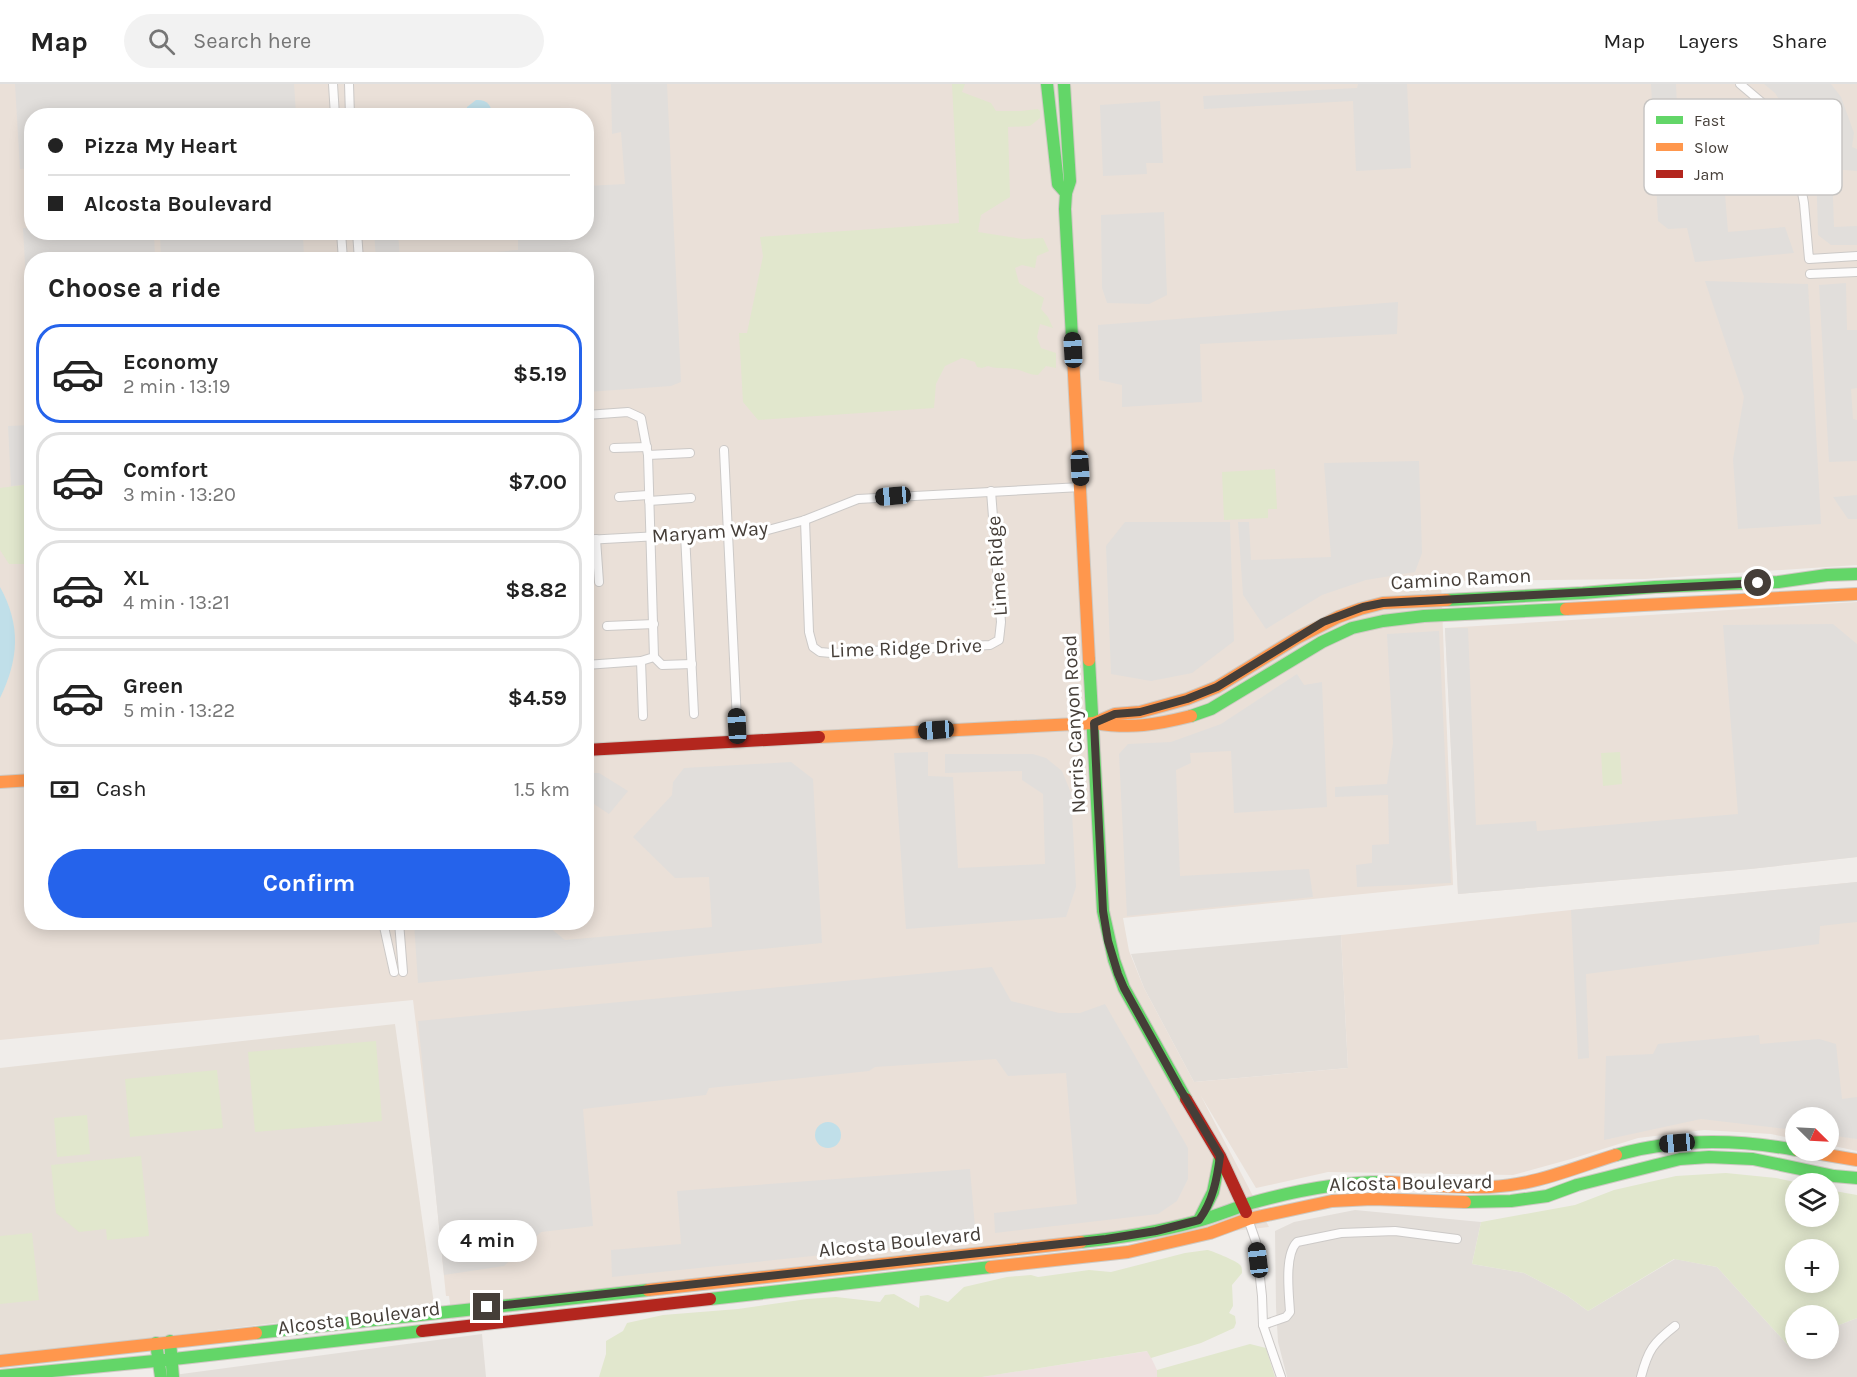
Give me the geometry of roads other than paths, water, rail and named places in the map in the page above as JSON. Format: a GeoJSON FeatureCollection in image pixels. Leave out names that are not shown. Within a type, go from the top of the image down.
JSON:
{"type":"FeatureCollection","features":[{"type":"Feature","properties":{"kind":"main road","name":"Norris Canyon Road"},"geometry":{"type":"LineString","coordinates":[[1047,84],[1058,184],[1066,193]]}},
{"type":"Feature","properties":{"kind":"main road","name":"Norris Canyon Road"},"geometry":{"type":"LineString","coordinates":[[1064,84],[1070,181],[1066,193],[1065,209],[1103,911],[1108,941],[1118,974],[1138,1014],[1220,1156],[1244,1205],[1248,1219]]}},
{"type":"Feature","properties":{"kind":"main road","name":"Camino Ramon"},"geometry":{"type":"LineString","coordinates":[[1094,723],[1115,714],[1140,712],[1201,694],[1217,687],[1323,622],[1363,607],[1383,603],[1778,582],[1857,574]]}},
{"type":"Feature","properties":{"kind":"main road","name":"Camino Ramon"},"geometry":{"type":"LineString","coordinates":[[594,750],[1094,723],[1118,727],[1155,725],[1210,709],[1322,642],[1352,628],[1383,621],[1424,616],[1857,594]]}},
{"type":"Feature","properties":{"kind":"main road"},"geometry":{"type":"LineString","coordinates":[[0,782],[24,780]]}},
{"type":"Feature","properties":{"kind":"main road","name":"Alcosta Boulevard"},"geometry":{"type":"LineString","coordinates":[[0,1361],[1106,1239],[1156,1231],[1244,1205],[1306,1190],[1352,1184],[1474,1188],[1509,1185],[1556,1176],[1622,1153],[1658,1145],[1722,1141],[1785,1148]]}},
{"type":"Feature","properties":{"kind":"main road"},"geometry":{"type":"LineString","coordinates":[[1199,1220],[1214,1192],[1220,1156]]}},
{"type":"Feature","properties":{"kind":"main road","name":"Alcosta Boulevard"},"geometry":{"type":"LineString","coordinates":[[0,1376],[165,1360],[1128,1252],[1201,1236],[1248,1219],[1332,1201],[1372,1199],[1511,1201],[1547,1196],[1577,1185],[1680,1159],[1709,1157],[1753,1159],[1834,1176],[1857,1178]]}},
{"type":"Feature","properties":{"kind":"main road","name":"Alcosta Boulevard"},"geometry":{"type":"LineString","coordinates":[[1839,1157],[1857,1160]]}},
{"type":"Feature","properties":{"kind":"main road"},"geometry":{"type":"LineString","coordinates":[[161,1377],[170,1341]]}},
{"type":"Feature","properties":{"kind":"main road"},"geometry":{"type":"LineString","coordinates":[[156,1342],[173,1377]]}},
{"type":"Feature","properties":{"kind":"street"},"geometry":{"type":"LineString","coordinates":[[333,84],[334,108]]}},
{"type":"Feature","properties":{"kind":"street"},"geometry":{"type":"LineString","coordinates":[[349,84],[350,108]]}},
{"type":"Feature","properties":{"kind":"street"},"geometry":{"type":"LineString","coordinates":[[1740,84],[1758,99]]}},
{"type":"Feature","properties":{"kind":"street"},"geometry":{"type":"LineString","coordinates":[[1802,195],[1809,259],[1857,256]]}},
{"type":"Feature","properties":{"kind":"street"},"geometry":{"type":"LineString","coordinates":[[1810,274],[1857,272]]}},
{"type":"Feature","properties":{"kind":"street"},"geometry":{"type":"LineString","coordinates":[[594,414],[628,412],[641,418],[643,423],[647,451],[654,657],[662,665],[692,664]]}},
{"type":"Feature","properties":{"kind":"street"},"geometry":{"type":"LineString","coordinates":[[614,448],[690,453]]}},
{"type":"Feature","properties":{"kind":"street"},"geometry":{"type":"LineString","coordinates":[[724,450],[738,742]]}},
{"type":"Feature","properties":{"kind":"street","name":"Maryam Way"},"geometry":{"type":"LineString","coordinates":[[594,540],[768,530],[805,520],[858,499],[1081,487]]}},
{"type":"Feature","properties":{"kind":"street","name":"Lime Ridge"},"geometry":{"type":"LineString","coordinates":[[991,491],[1001,622],[999,640]]}},
{"type":"Feature","properties":{"kind":"street"},"geometry":{"type":"LineString","coordinates":[[619,496],[691,498]]}},
{"type":"Feature","properties":{"kind":"street","name":"Lime Ridge Drive"},"geometry":{"type":"LineString","coordinates":[[805,520],[809,632],[813,647],[820,652],[884,652],[990,645],[999,640]]}},
{"type":"Feature","properties":{"kind":"street"},"geometry":{"type":"LineString","coordinates":[[685,534],[694,714]]}},
{"type":"Feature","properties":{"kind":"street"},"geometry":{"type":"LineString","coordinates":[[594,556],[599,582]]}},
{"type":"Feature","properties":{"kind":"street"},"geometry":{"type":"LineString","coordinates":[[608,626],[654,624]]}},
{"type":"Feature","properties":{"kind":"street"},"geometry":{"type":"LineString","coordinates":[[594,664],[641,661],[654,657]]}},
{"type":"Feature","properties":{"kind":"street"},"geometry":{"type":"LineString","coordinates":[[641,661],[643,716]]}},
{"type":"Feature","properties":{"kind":"street"},"geometry":{"type":"LineString","coordinates":[[386,930],[399,972],[399,930]]}},
{"type":"Feature","properties":{"kind":"street"},"geometry":{"type":"LineString","coordinates":[[1248,1219],[1256,1242],[1263,1325],[1281,1377]]}},
{"type":"Feature","properties":{"kind":"street"},"geometry":{"type":"LineString","coordinates":[[1263,1325],[1286,1317],[1290,1312],[1289,1275],[1292,1247],[1297,1242],[1341,1233],[1395,1231],[1457,1239]]}},
{"type":"Feature","properties":{"kind":"street"},"geometry":{"type":"LineString","coordinates":[[1641,1377],[1646,1357],[1659,1338],[1675,1326]]}},
{"type":"Feature","properties":{"kind":"water"},"geometry":{"type":"Polygon","coordinates":[[[476,100],[488,103],[491,108],[467,108],[476,100]]]}},
{"type":"Feature","properties":{"kind":"water"},"geometry":{"type":"Polygon","coordinates":[[[0,587],[12,615],[15,642],[11,670],[0,698],[0,587]]]}},
{"type":"Feature","properties":{"kind":"water"},"geometry":{"type":"Polygon","coordinates":[[[828,1122],[837,1126],[841,1135],[837,1144],[828,1148],[819,1144],[815,1135],[819,1126],[828,1122]]]}}]}
